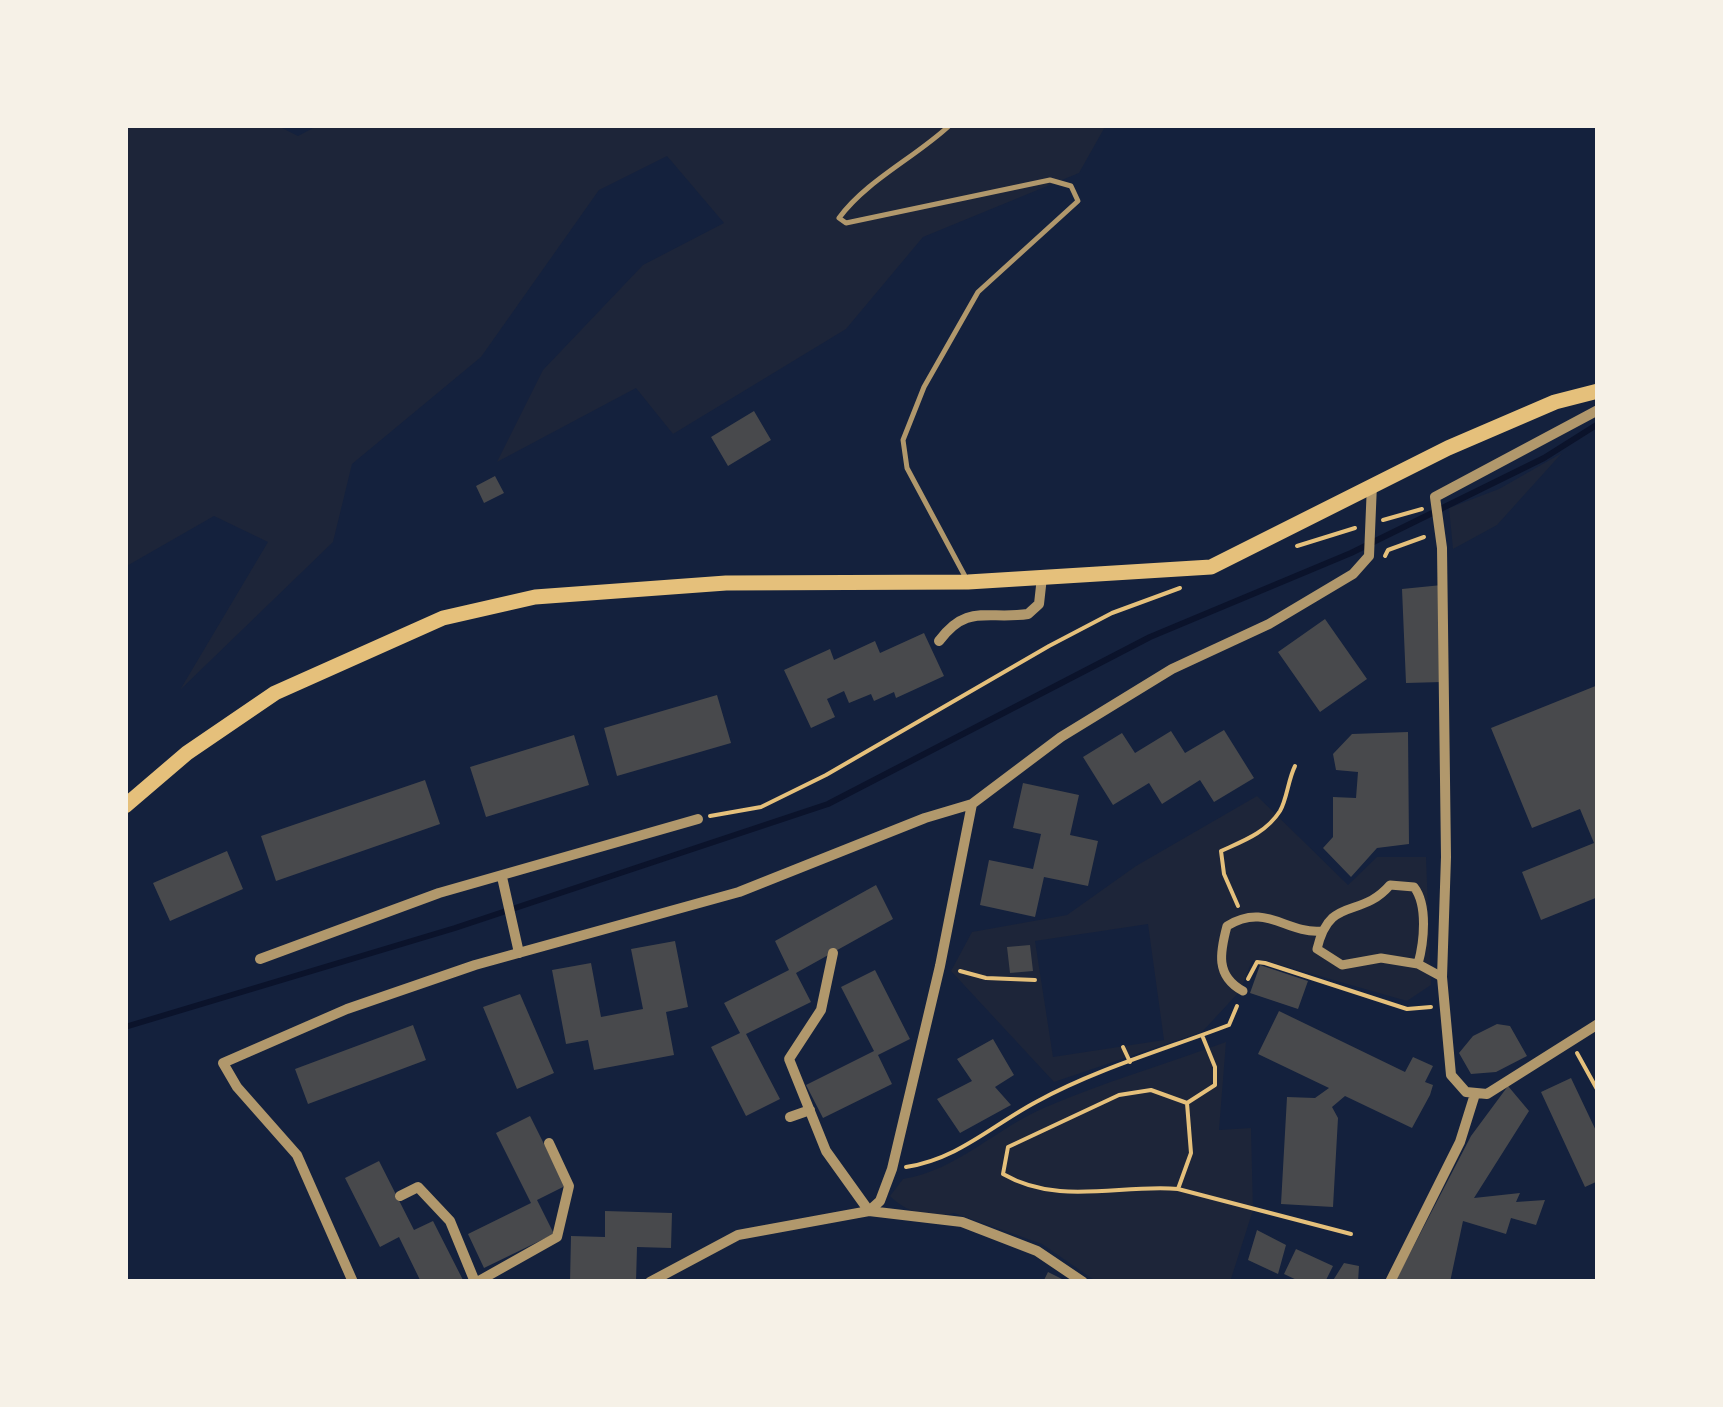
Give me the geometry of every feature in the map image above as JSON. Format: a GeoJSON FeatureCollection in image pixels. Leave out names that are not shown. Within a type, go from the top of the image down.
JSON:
{"type":"FeatureCollection","features":[{"type":"Feature","properties":{"kind":"main road"},"geometry":{"type":"LineString","coordinates":[[125,806],[187,753],[275,693],[442,618],[535,597],[726,584],[968,582],[1211,567],[1372,484],[1554,402],[1598,391]]}},
{"type":"Feature","properties":{"kind":"street"},"geometry":{"type":"LineString","coordinates":[[1598,410],[1436,501],[1446,857],[1442,977],[1448,1058],[1454,1082],[1475,1094],[1486,1094],[1598,1024]]}},
{"type":"Feature","properties":{"kind":"street"},"geometry":{"type":"LineString","coordinates":[[353,1282],[297,1155],[237,1087],[222,1063],[347,1010],[519,952],[738,892],[924,818],[972,804],[1062,737],[1172,669],[1269,624],[1353,574],[1369,556],[1372,484]]}},
{"type":"Feature","properties":{"kind":"street"},"geometry":{"type":"LineString","coordinates":[[939,641],[954,622],[976,614],[1028,614],[1040,604],[1042,578]]}},
{"type":"Feature","properties":{"kind":"street"},"geometry":{"type":"LineString","coordinates":[[869,1211],[880,1200],[892,1169],[940,966],[972,804]]}},
{"type":"Feature","properties":{"kind":"street"},"geometry":{"type":"LineString","coordinates":[[260,960],[357,920],[698,819]]}},
{"type":"Feature","properties":{"kind":"street"},"geometry":{"type":"LineString","coordinates":[[502,877],[519,952]]}},
{"type":"Feature","properties":{"kind":"street"},"geometry":{"type":"LineString","coordinates":[[1418,964],[1425,938],[1422,897],[1414,887],[1390,885],[1373,904],[1343,908],[1321,930],[1317,949],[1342,965],[1381,958],[1418,964],[1442,977]]}},
{"type":"Feature","properties":{"kind":"street"},"geometry":{"type":"LineString","coordinates":[[1243,992],[1226,979],[1219,953],[1227,926],[1244,919],[1273,917],[1295,930],[1321,930]]}},
{"type":"Feature","properties":{"kind":"street"},"geometry":{"type":"LineString","coordinates":[[833,953],[821,1010],[789,1059],[826,1151],[869,1211]]}},
{"type":"Feature","properties":{"kind":"street"},"geometry":{"type":"LineString","coordinates":[[1390,1282],[1466,1129],[1475,1094]]}},
{"type":"Feature","properties":{"kind":"street"},"geometry":{"type":"LineString","coordinates":[[790,1117],[810,1110]]}},
{"type":"Feature","properties":{"kind":"street"},"geometry":{"type":"LineString","coordinates":[[400,1196],[418,1188],[450,1221],[476,1282],[557,1238],[569,1186],[548,1143]]}},
{"type":"Feature","properties":{"kind":"street"},"geometry":{"type":"LineString","coordinates":[[650,1282],[738,1235],[869,1211],[962,1222],[1037,1250],[1082,1282]]}},
{"type":"Feature","properties":{"kind":"lane"},"geometry":{"type":"LineString","coordinates":[[950,125],[922,151],[850,202],[838,218],[846,223],[1050,180],[1072,186],[1078,201],[978,292],[924,387],[904,440],[906,468],[968,582]]}},
{"type":"Feature","properties":{"kind":"path"},"geometry":{"type":"LineString","coordinates":[[1282,552],[1436,501]]}},
{"type":"Feature","properties":{"kind":"path"},"geometry":{"type":"LineString","coordinates":[[698,819],[761,807],[826,776],[1080,629],[1194,583]]}},
{"type":"Feature","properties":{"kind":"path"},"geometry":{"type":"LineString","coordinates":[[1244,919],[1224,874],[1222,851],[1258,835],[1282,810],[1285,786],[1295,766]]}},
{"type":"Feature","properties":{"kind":"path"},"geometry":{"type":"LineString","coordinates":[[892,1169],[928,1164],[972,1145],[1036,1102],[1230,1025],[1258,962],[1407,1009],[1446,1007]]}},
{"type":"Feature","properties":{"kind":"path"},"geometry":{"type":"LineString","coordinates":[[960,971],[986,978],[1035,980]]}},
{"type":"Feature","properties":{"kind":"path"},"geometry":{"type":"LineString","coordinates":[[1187,1103],[1215,1085],[1215,1068],[1202,1035]]}},
{"type":"Feature","properties":{"kind":"path"},"geometry":{"type":"LineString","coordinates":[[1570,1040],[1598,1091]]}},
{"type":"Feature","properties":{"kind":"path"},"geometry":{"type":"LineString","coordinates":[[1122,1046],[1130,1062]]}},
{"type":"Feature","properties":{"kind":"path"},"geometry":{"type":"LineString","coordinates":[[1187,1103],[1151,1090],[1120,1095],[1008,1146],[1003,1174],[1018,1183],[1088,1194],[1178,1189],[1352,1234]]}},
{"type":"Feature","properties":{"kind":"path"},"geometry":{"type":"LineString","coordinates":[[1178,1189],[1192,1152],[1187,1103]]}},
{"type":"Feature","properties":{"kind":"shaded area"},"geometry":{"type":"Polygon","coordinates":[[[125,125],[276,125],[298,136],[319,125],[1106,125],[1079,173],[923,237],[846,329],[673,434],[636,388],[497,462],[543,370],[643,265],[724,223],[667,156],[599,190],[481,357],[352,464],[333,542],[180,690],[268,542],[214,516],[125,567],[125,125]]]}},
{"type":"Feature","properties":{"kind":"shaded area"},"geometry":{"type":"Polygon","coordinates":[[[1562,453],[1497,525],[1453,549],[1449,508],[1499,489],[1562,453]]]}},
{"type":"Feature","properties":{"kind":"shaded area"},"geometry":{"type":"Polygon","coordinates":[[[1257,796],[1348,885],[1377,857],[1426,857],[1431,985],[1407,1001],[1263,960],[1252,961],[1240,991],[1202,1032],[1054,1082],[951,971],[972,932],[1067,915],[1136,866],[1257,796]],[[1148,924],[1035,941],[1053,1057],[1164,1040],[1148,924]]]}},
{"type":"Feature","properties":{"kind":"shaded area"},"geometry":{"type":"Polygon","coordinates":[[[1226,1042],[1219,1130],[1251,1128],[1253,1210],[1230,1282],[1097,1282],[1042,1244],[954,1213],[919,1213],[890,1196],[903,1179],[942,1167],[1046,1107],[1226,1042]]]}},
{"type":"Feature","properties":{"kind":"building"},"geometry":{"type":"Polygon","coordinates":[[[754,411],[771,440],[728,466],[711,437],[754,411]]]}},
{"type":"Feature","properties":{"kind":"building"},"geometry":{"type":"Polygon","coordinates":[[[495,476],[504,493],[484,503],[476,486],[495,476]]]}},
{"type":"Feature","properties":{"kind":"building"},"geometry":{"type":"Polygon","coordinates":[[[1442,585],[1442,682],[1406,683],[1402,589],[1442,585]]]}},
{"type":"Feature","properties":{"kind":"building"},"geometry":{"type":"Polygon","coordinates":[[[1325,619],[1367,679],[1320,712],[1278,652],[1325,619]]]}},
{"type":"Feature","properties":{"kind":"building"},"geometry":{"type":"Polygon","coordinates":[[[924,633],[944,676],[896,698],[894,692],[874,701],[871,694],[849,703],[844,691],[827,699],[835,717],[811,728],[784,670],[830,649],[834,660],[875,641],[880,653],[924,633]]]}},
{"type":"Feature","properties":{"kind":"building"},"geometry":{"type":"Polygon","coordinates":[[[1598,685],[1598,897],[1541,920],[1522,872],[1594,843],[1580,809],[1532,828],[1491,728],[1598,685]]]}},
{"type":"Feature","properties":{"kind":"building"},"geometry":{"type":"Polygon","coordinates":[[[717,695],[731,743],[617,776],[604,728],[717,695]]]}},
{"type":"Feature","properties":{"kind":"building"},"geometry":{"type":"Polygon","coordinates":[[[1224,730],[1254,778],[1214,802],[1200,780],[1162,804],[1149,783],[1113,805],[1083,757],[1122,733],[1135,753],[1171,731],[1185,753],[1224,730]]]}},
{"type":"Feature","properties":{"kind":"building"},"geometry":{"type":"Polygon","coordinates":[[[1408,732],[1409,844],[1377,848],[1351,877],[1323,848],[1333,837],[1333,797],[1356,798],[1358,772],[1336,770],[1333,754],[1352,734],[1408,732]]]}},
{"type":"Feature","properties":{"kind":"building"},"geometry":{"type":"Polygon","coordinates":[[[574,735],[589,785],[486,817],[470,767],[574,735]]]}},
{"type":"Feature","properties":{"kind":"building"},"geometry":{"type":"Polygon","coordinates":[[[425,780],[440,824],[276,881],[261,836],[425,780]]]}},
{"type":"Feature","properties":{"kind":"building"},"geometry":{"type":"Polygon","coordinates":[[[1023,783],[1079,795],[1070,835],[1098,841],[1088,886],[1044,877],[1035,917],[980,905],[989,860],[1033,869],[1041,834],[1013,828],[1023,783]]]}},
{"type":"Feature","properties":{"kind":"building"},"geometry":{"type":"Polygon","coordinates":[[[227,851],[243,889],[170,921],[153,883],[227,851]]]}},
{"type":"Feature","properties":{"kind":"building"},"geometry":{"type":"Polygon","coordinates":[[[876,885],[893,919],[796,973],[811,1002],[746,1034],[780,1099],[746,1116],[711,1047],[740,1033],[724,1003],[789,970],[775,941],[876,885]]]}},
{"type":"Feature","properties":{"kind":"building"},"geometry":{"type":"Polygon","coordinates":[[[675,941],[688,1007],[666,1012],[674,1055],[594,1070],[588,1040],[566,1044],[552,970],[591,963],[601,1017],[643,1009],[631,949],[675,941]]]}},
{"type":"Feature","properties":{"kind":"building"},"geometry":{"type":"Polygon","coordinates":[[[1030,945],[1033,971],[1010,973],[1007,947],[1030,945]]]}},
{"type":"Feature","properties":{"kind":"building"},"geometry":{"type":"Polygon","coordinates":[[[1260,965],[1308,981],[1298,1009],[1250,993],[1260,965]]]}},
{"type":"Feature","properties":{"kind":"building"},"geometry":{"type":"Polygon","coordinates":[[[875,970],[910,1039],[878,1055],[892,1084],[823,1118],[806,1085],[874,1051],[841,987],[875,970]]]}},
{"type":"Feature","properties":{"kind":"building"},"geometry":{"type":"Polygon","coordinates":[[[520,994],[554,1073],[517,1089],[483,1007],[520,994]]]}},
{"type":"Feature","properties":{"kind":"building"},"geometry":{"type":"Polygon","coordinates":[[[1279,1011],[1405,1072],[1413,1057],[1433,1066],[1425,1082],[1433,1085],[1430,1095],[1412,1128],[1345,1096],[1332,1107],[1338,1118],[1333,1207],[1281,1204],[1287,1097],[1315,1098],[1329,1088],[1258,1054],[1279,1011]]]}},
{"type":"Feature","properties":{"kind":"building"},"geometry":{"type":"Polygon","coordinates":[[[1497,1024],[1510,1026],[1527,1056],[1496,1072],[1471,1074],[1459,1053],[1473,1036],[1497,1024]]]}},
{"type":"Feature","properties":{"kind":"building"},"geometry":{"type":"Polygon","coordinates":[[[413,1025],[426,1060],[308,1104],[295,1069],[413,1025]]]}},
{"type":"Feature","properties":{"kind":"building"},"geometry":{"type":"Polygon","coordinates":[[[993,1039],[1014,1075],[995,1087],[1011,1105],[960,1133],[937,1099],[972,1081],[957,1059],[993,1039]]]}},
{"type":"Feature","properties":{"kind":"building"},"geometry":{"type":"Polygon","coordinates":[[[1571,1078],[1598,1135],[1598,1181],[1585,1187],[1541,1092],[1571,1078]]]}},
{"type":"Feature","properties":{"kind":"building"},"geometry":{"type":"Polygon","coordinates":[[[1508,1086],[1529,1111],[1474,1198],[1520,1193],[1516,1202],[1545,1200],[1536,1225],[1511,1218],[1506,1234],[1463,1221],[1450,1282],[1395,1282],[1471,1136],[1508,1086]]]}},
{"type":"Feature","properties":{"kind":"building"},"geometry":{"type":"Polygon","coordinates":[[[530,1116],[565,1186],[537,1200],[554,1234],[484,1268],[468,1234],[531,1203],[496,1133],[530,1116]]]}},
{"type":"Feature","properties":{"kind":"building"},"geometry":{"type":"Polygon","coordinates":[[[379,1161],[414,1230],[433,1221],[464,1282],[421,1282],[399,1237],[380,1247],[345,1178],[379,1161]]]}},
{"type":"Feature","properties":{"kind":"building"},"geometry":{"type":"Polygon","coordinates":[[[605,1211],[672,1213],[671,1248],[637,1247],[636,1282],[570,1282],[571,1236],[605,1237],[605,1211]]]}},
{"type":"Feature","properties":{"kind":"building"},"geometry":{"type":"Polygon","coordinates":[[[1257,1230],[1286,1245],[1278,1274],[1248,1260],[1257,1230]]]}},
{"type":"Feature","properties":{"kind":"building"},"geometry":{"type":"Polygon","coordinates":[[[1296,1249],[1333,1266],[1325,1282],[1301,1282],[1284,1274],[1296,1249]]]}},
{"type":"Feature","properties":{"kind":"building"},"geometry":{"type":"Polygon","coordinates":[[[1344,1263],[1359,1266],[1358,1282],[1332,1282],[1344,1263]]]}},
{"type":"Feature","properties":{"kind":"building"},"geometry":{"type":"Polygon","coordinates":[[[1048,1272],[1068,1282],[1043,1282],[1048,1272]]]}},
{"type":"Feature","properties":{"kind":"waterway"},"geometry":{"type":"LineString","coordinates":[[125,1027],[455,928],[828,804],[1150,637],[1351,553],[1544,458],[1598,424]]}}]}
